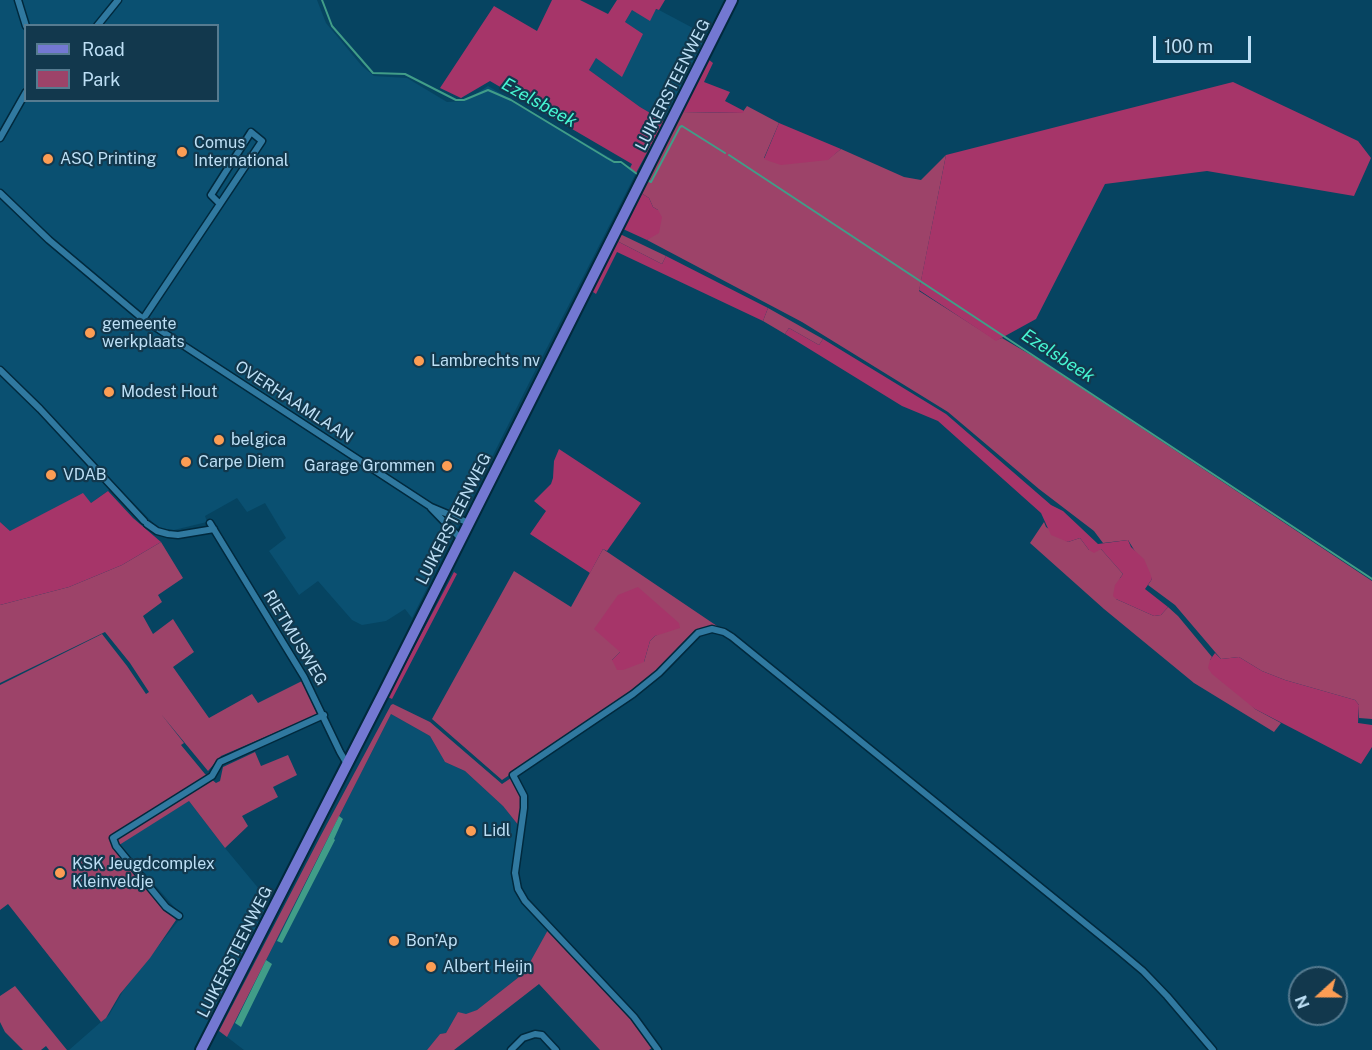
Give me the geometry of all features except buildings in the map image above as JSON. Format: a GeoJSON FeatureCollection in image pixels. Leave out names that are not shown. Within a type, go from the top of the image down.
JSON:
{"type":"FeatureCollection","features":[{"type":"Feature","properties":{"kind":"main road","name":"LUIKERSTEENWEG"},"geometry":{"type":"LineString","coordinates":[[201,1050],[732,0]]}},
{"type":"Feature","properties":{"kind":"street"},"geometry":{"type":"LineString","coordinates":[[18,0],[25,24]]}},
{"type":"Feature","properties":{"kind":"street"},"geometry":{"type":"LineString","coordinates":[[100,24],[118,0]]}},
{"type":"Feature","properties":{"kind":"street"},"geometry":{"type":"LineString","coordinates":[[0,138],[24,96]]}},
{"type":"Feature","properties":{"kind":"street"},"geometry":{"type":"LineString","coordinates":[[143,319],[220,204],[262,141],[251,132],[211,195],[220,204]]}},
{"type":"Feature","properties":{"kind":"street","name":"OVERHAAMLAAN"},"geometry":{"type":"LineString","coordinates":[[0,193],[49,240],[143,319],[431,507],[469,523]]}},
{"type":"Feature","properties":{"kind":"street","name":"RIETMUSWEG"},"geometry":{"type":"LineString","coordinates":[[0,370],[40,409],[146,523],[157,531],[178,535],[212,526],[304,677],[347,764]]}},
{"type":"Feature","properties":{"kind":"street","name":"OVERHAAMLAAN"},"geometry":{"type":"LineString","coordinates":[[431,507],[461,539]]}},
{"type":"Feature","properties":{"kind":"street"},"geometry":{"type":"LineString","coordinates":[[658,1050],[634,1017],[525,900],[518,889],[515,873],[524,796],[513,775],[633,694],[659,673],[698,633],[712,630],[724,632],[732,637],[1118,950],[1143,971],[1167,996],[1213,1050]]}},
{"type":"Feature","properties":{"kind":"street"},"geometry":{"type":"LineString","coordinates":[[179,916],[166,907],[116,846],[113,838],[212,776],[220,762],[324,716]]}},
{"type":"Feature","properties":{"kind":"street"},"geometry":{"type":"LineString","coordinates":[[511,1050],[523,1038],[535,1034],[542,1035],[556,1050]]}},
{"type":"Feature","properties":{"kind":"shaded area"},"geometry":{"type":"Polygon","coordinates":[[[0,0],[317,0],[326,23],[362,66],[374,76],[407,78],[447,102],[465,101],[488,86],[636,173],[412,618],[405,609],[386,621],[362,625],[352,620],[318,581],[299,595],[269,551],[286,538],[265,503],[247,512],[237,498],[205,516],[207,522],[174,530],[159,529],[116,485],[91,503],[83,494],[10,531],[0,522],[0,0]]]}},
{"type":"Feature","properties":{"kind":"shaded area"},"geometry":{"type":"Polygon","coordinates":[[[552,0],[580,0],[608,14],[617,0],[665,0],[659,10],[656,9],[650,21],[632,10],[625,22],[643,34],[622,77],[596,58],[589,70],[640,107],[664,121],[636,173],[630,168],[632,164],[490,81],[461,98],[440,88],[494,6],[537,31],[552,0]]]}},
{"type":"Feature","properties":{"kind":"shaded area"},"geometry":{"type":"Polygon","coordinates":[[[632,10],[659,10],[708,36],[664,121],[640,107],[589,70],[596,57],[622,76],[625,22],[632,10]]]}},
{"type":"Feature","properties":{"kind":"shaded area"},"geometry":{"type":"Polygon","coordinates":[[[708,59],[713,63],[704,82],[730,92],[725,101],[744,111],[743,113],[682,112],[708,59]]]}},
{"type":"Feature","properties":{"kind":"shaded area"},"geometry":{"type":"Polygon","coordinates":[[[1233,82],[1358,141],[1371,158],[1354,196],[1207,171],[1105,184],[1036,319],[996,341],[919,290],[946,155],[1233,82]]]}},
{"type":"Feature","properties":{"kind":"shaded area"},"geometry":{"type":"Polygon","coordinates":[[[779,123],[841,149],[828,160],[781,165],[764,159],[779,123]]]}},
{"type":"Feature","properties":{"kind":"shaded area"},"geometry":{"type":"Polygon","coordinates":[[[641,193],[649,198],[662,217],[659,233],[647,240],[623,229],[641,193]]]}},
{"type":"Feature","properties":{"kind":"shaded area"},"geometry":{"type":"Polygon","coordinates":[[[617,241],[662,264],[666,256],[768,308],[763,321],[617,252],[596,294],[590,290],[617,241]]]}},
{"type":"Feature","properties":{"kind":"shaded area"},"geometry":{"type":"Polygon","coordinates":[[[789,328],[819,345],[823,339],[946,414],[1051,505],[1063,511],[1098,544],[1128,540],[1131,547],[1144,559],[1150,573],[1152,579],[1145,589],[1168,607],[1161,615],[1154,616],[1116,599],[1113,596],[1115,585],[1123,574],[1101,549],[1094,553],[1080,538],[1068,542],[1051,535],[1041,513],[938,421],[902,406],[785,334],[789,328]]]}},
{"type":"Feature","properties":{"kind":"shaded area"},"geometry":{"type":"Polygon","coordinates":[[[559,449],[641,503],[607,551],[603,549],[590,573],[530,534],[546,511],[534,501],[551,484],[554,461],[559,449]]]}},
{"type":"Feature","properties":{"kind":"shaded area"},"geometry":{"type":"Polygon","coordinates":[[[108,491],[133,518],[161,542],[122,565],[69,587],[0,605],[0,522],[10,531],[83,493],[91,503],[108,491]]]}},
{"type":"Feature","properties":{"kind":"shaded area"},"geometry":{"type":"Polygon","coordinates":[[[454,572],[457,574],[392,699],[388,697],[454,572]]]}},
{"type":"Feature","properties":{"kind":"shaded area"},"geometry":{"type":"Polygon","coordinates":[[[638,587],[679,623],[680,628],[655,636],[650,641],[644,662],[617,670],[612,660],[620,652],[594,629],[618,595],[638,587]]]}},
{"type":"Feature","properties":{"kind":"shaded area"},"geometry":{"type":"Polygon","coordinates":[[[1215,653],[1221,659],[1239,657],[1262,671],[1285,680],[1355,700],[1359,705],[1358,723],[1372,725],[1372,747],[1361,764],[1255,709],[1212,674],[1208,668],[1215,653]]]}},
{"type":"Feature","properties":{"kind":"shaded area"},"geometry":{"type":"Polygon","coordinates":[[[391,714],[430,736],[445,762],[465,771],[503,806],[519,826],[516,889],[549,928],[524,973],[477,1010],[466,1015],[458,1012],[446,1033],[440,1034],[427,1050],[244,1050],[227,1037],[391,714]]]}},
{"type":"Feature","properties":{"kind":"shaded area"},"geometry":{"type":"Polygon","coordinates":[[[189,801],[269,901],[195,1050],[69,1050],[109,1015],[123,991],[182,916],[119,844],[189,801]]]}},
{"type":"Feature","properties":{"kind":"shaded area"},"geometry":{"type":"Polygon","coordinates":[[[339,816],[343,819],[335,840],[282,943],[277,941],[339,816]]]}},
{"type":"Feature","properties":{"kind":"shaded area"},"geometry":{"type":"Polygon","coordinates":[[[266,960],[272,964],[241,1027],[235,1023],[266,960]]]}},
{"type":"Feature","properties":{"kind":"green space"},"geometry":{"type":"Polygon","coordinates":[[[747,106],[779,123],[764,158],[827,160],[841,149],[904,177],[921,180],[946,155],[919,291],[996,340],[1002,338],[1036,358],[1372,581],[1372,719],[1359,718],[1359,705],[1355,700],[1285,680],[1262,671],[1239,657],[1221,659],[1175,605],[1148,585],[1152,579],[1128,540],[1103,543],[1094,531],[1039,489],[948,412],[802,322],[647,240],[655,233],[658,210],[653,207],[649,198],[641,193],[682,112],[742,113],[747,106]]]}},
{"type":"Feature","properties":{"kind":"green space"},"geometry":{"type":"Polygon","coordinates":[[[620,234],[666,256],[662,264],[617,241],[620,234]]]}},
{"type":"Feature","properties":{"kind":"green space"},"geometry":{"type":"Polygon","coordinates":[[[768,308],[823,339],[819,345],[789,328],[785,334],[763,321],[768,308]]]}},
{"type":"Feature","properties":{"kind":"green space"},"geometry":{"type":"Polygon","coordinates":[[[1044,522],[1046,527],[1068,542],[1080,538],[1089,550],[1101,549],[1123,574],[1120,578],[1116,599],[1154,616],[1161,615],[1168,607],[1178,616],[1212,657],[1210,660],[1255,709],[1281,723],[1274,732],[1194,683],[1104,609],[1030,543],[1044,522]]]}},
{"type":"Feature","properties":{"kind":"green space"},"geometry":{"type":"Polygon","coordinates":[[[161,542],[183,578],[158,595],[162,602],[143,616],[153,634],[173,619],[194,652],[173,667],[209,718],[252,694],[258,703],[302,681],[318,714],[221,756],[208,771],[161,714],[184,743],[181,745],[205,774],[216,783],[220,781],[223,767],[255,752],[261,766],[288,755],[297,775],[273,787],[278,797],[242,816],[248,826],[225,848],[189,801],[116,847],[176,920],[101,1022],[8,904],[0,910],[0,685],[102,634],[146,694],[149,692],[130,663],[105,632],[0,683],[0,605],[69,587],[122,565],[161,542]]]}},
{"type":"Feature","properties":{"kind":"green space"},"geometry":{"type":"Polygon","coordinates":[[[603,549],[717,626],[706,628],[645,684],[502,780],[432,719],[514,571],[571,607],[603,549]],[[679,623],[620,652],[612,660],[644,662],[650,641],[679,623]]]}},
{"type":"Feature","properties":{"kind":"green space"},"geometry":{"type":"Polygon","coordinates":[[[393,704],[430,722],[502,784],[511,778],[522,796],[519,826],[503,806],[465,771],[445,762],[430,736],[391,714],[227,1037],[219,1031],[320,837],[393,704]]]}},
{"type":"Feature","properties":{"kind":"green space"},"geometry":{"type":"Polygon","coordinates":[[[549,928],[635,1019],[653,1047],[649,1050],[600,1050],[539,984],[454,1050],[427,1050],[440,1034],[446,1033],[458,1012],[466,1014],[477,1010],[524,973],[549,928]]]}},
{"type":"Feature","properties":{"kind":"green space"},"geometry":{"type":"Polygon","coordinates":[[[15,986],[67,1050],[49,1050],[46,1046],[41,1050],[23,1050],[5,1032],[0,1022],[0,996],[15,986]]]}},
{"type":"Feature","properties":{"kind":"waterway","name":"Ezelsbeek"},"geometry":{"type":"LineString","coordinates":[[322,0],[332,26],[373,73],[405,74],[456,100],[464,100],[488,90],[511,100],[614,162],[621,162],[637,174]]}},
{"type":"Feature","properties":{"kind":"waterway","name":"Ezelsbeek"},"geometry":{"type":"LineString","coordinates":[[649,181],[651,182],[682,126],[725,153]]}},
{"type":"Feature","properties":{"kind":"waterway","name":"Ezelsbeek"},"geometry":{"type":"LineString","coordinates":[[729,155],[1372,579]]}},
{"type":"Feature","properties":{"kind":"place","name":"Comus International"},"geometry":{"type":"Point","coordinates":[182,152]}},
{"type":"Feature","properties":{"kind":"place","name":"ASQ Printing"},"geometry":{"type":"Point","coordinates":[48,159]}},
{"type":"Feature","properties":{"kind":"place","name":"gemeente werkplaats"},"geometry":{"type":"Point","coordinates":[90,333]}},
{"type":"Feature","properties":{"kind":"place","name":"Lambrechts nv"},"geometry":{"type":"Point","coordinates":[419,361]}},
{"type":"Feature","properties":{"kind":"place","name":"Modest Hout"},"geometry":{"type":"Point","coordinates":[109,392]}},
{"type":"Feature","properties":{"kind":"place","name":"belgica"},"geometry":{"type":"Point","coordinates":[219,440]}},
{"type":"Feature","properties":{"kind":"place","name":"Carpe Diem"},"geometry":{"type":"Point","coordinates":[186,462]}},
{"type":"Feature","properties":{"kind":"place","name":"Garage Grommen"},"geometry":{"type":"Point","coordinates":[447,466]}},
{"type":"Feature","properties":{"kind":"place","name":"VDAB"},"geometry":{"type":"Point","coordinates":[51,475]}},
{"type":"Feature","properties":{"kind":"place","name":"Lidl"},"geometry":{"type":"Point","coordinates":[471,831]}},
{"type":"Feature","properties":{"kind":"place","name":"KSK Jeugdcomplex Kleinveldje"},"geometry":{"type":"Point","coordinates":[60,873]}},
{"type":"Feature","properties":{"kind":"place","name":"Bon’Ap"},"geometry":{"type":"Point","coordinates":[394,941]}},
{"type":"Feature","properties":{"kind":"place","name":"Albert Heijn"},"geometry":{"type":"Point","coordinates":[431,967]}}]}
